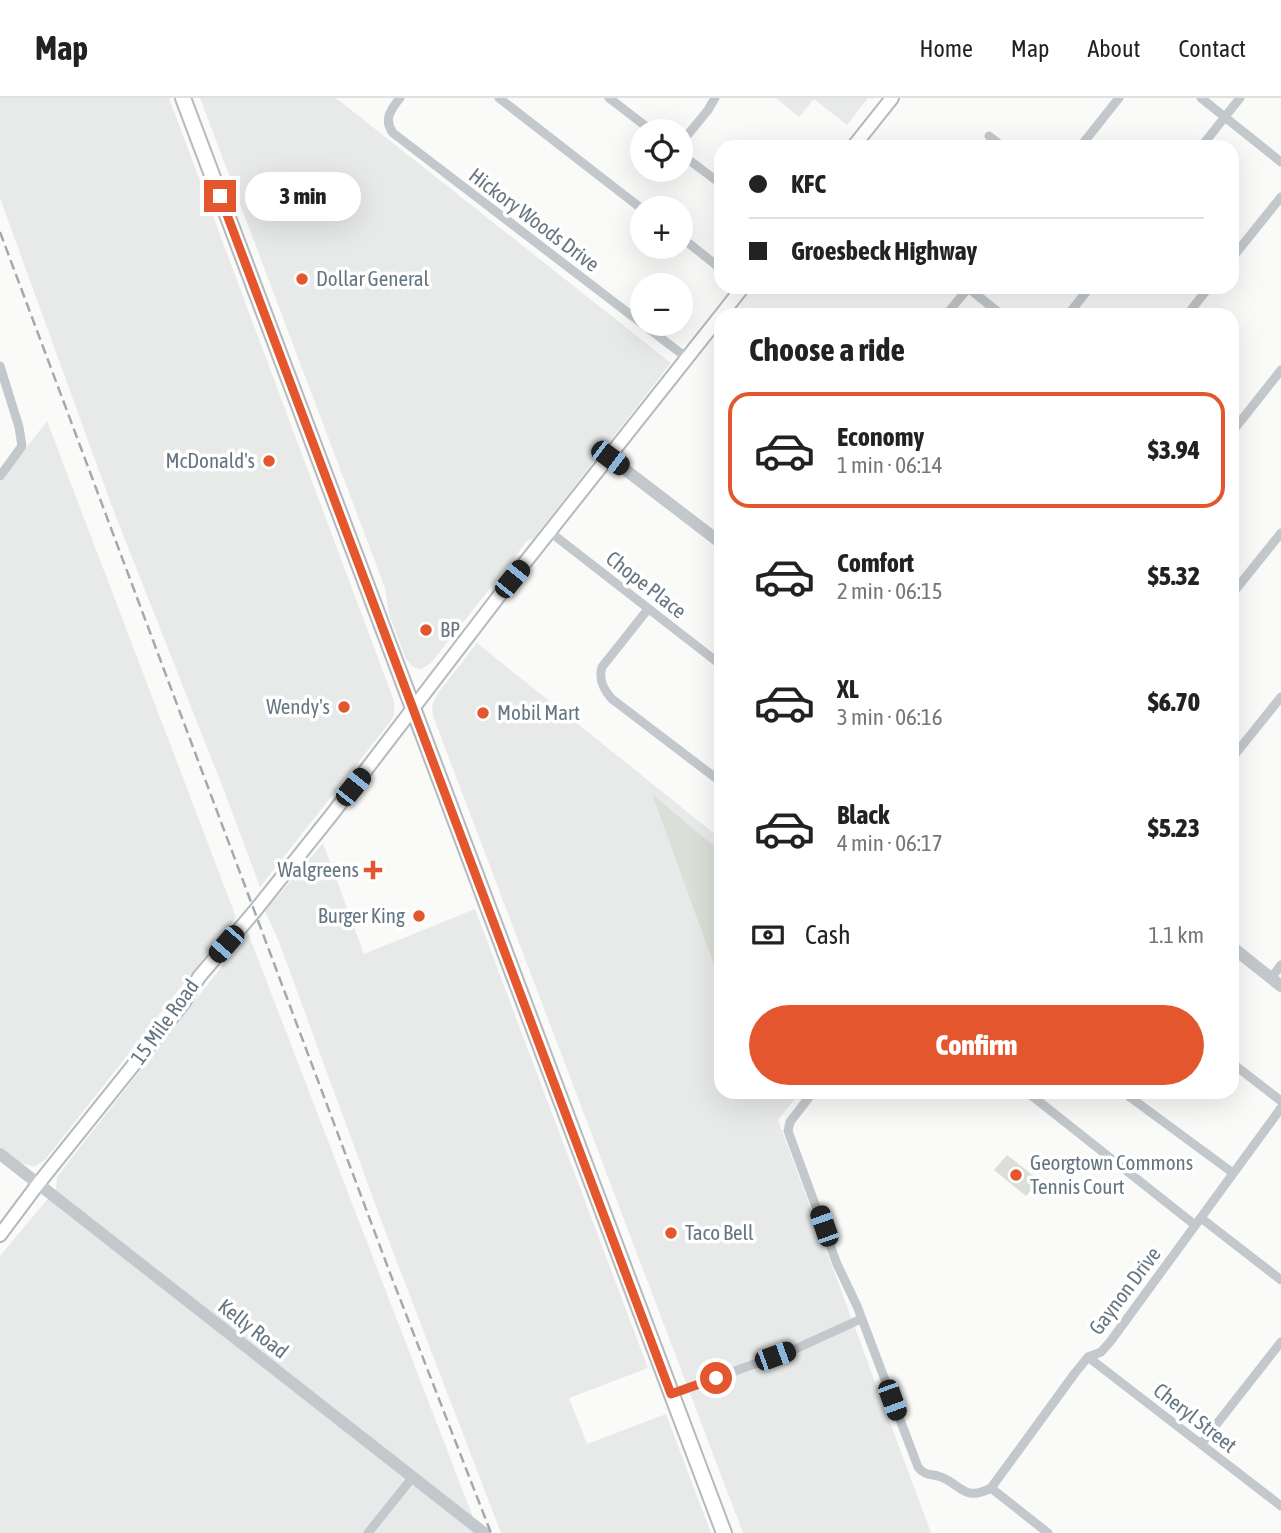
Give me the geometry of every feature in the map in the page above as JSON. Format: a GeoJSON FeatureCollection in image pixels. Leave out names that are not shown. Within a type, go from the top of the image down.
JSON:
{"type":"FeatureCollection","features":[{"type":"Feature","properties":{"kind":"main road"},"geometry":{"type":"LineString","coordinates":[[183,98],[724,1533]]}},
{"type":"Feature","properties":{"kind":"main road"},"geometry":{"type":"LineString","coordinates":[[859,140],[892,98]]}},
{"type":"Feature","properties":{"kind":"main road","name":"15 Mile Road"},"geometry":{"type":"LineString","coordinates":[[726,308],[738,294]]}},
{"type":"Feature","properties":{"kind":"main road","name":"15 Mile Road"},"geometry":{"type":"LineString","coordinates":[[0,1235],[184,1002],[198,976],[254,912],[714,324]]}},
{"type":"Feature","properties":{"kind":"street","name":"Hickory Woods Drive"},"geometry":{"type":"LineString","coordinates":[[400,98],[389,111],[388,127],[393,133],[687,358]]}},
{"type":"Feature","properties":{"kind":"street"},"geometry":{"type":"LineString","coordinates":[[499,98],[630,200]]}},
{"type":"Feature","properties":{"kind":"street"},"geometry":{"type":"LineString","coordinates":[[609,98],[636,119]]}},
{"type":"Feature","properties":{"kind":"street"},"geometry":{"type":"LineString","coordinates":[[693,128],[715,98]]}},
{"type":"Feature","properties":{"kind":"street"},"geometry":{"type":"LineString","coordinates":[[1086,140],[1119,98]]}},
{"type":"Feature","properties":{"kind":"street"},"geometry":{"type":"LineString","coordinates":[[1201,98],[1281,162]]}},
{"type":"Feature","properties":{"kind":"street"},"geometry":{"type":"LineString","coordinates":[[1207,140],[1240,98]]}},
{"type":"Feature","properties":{"kind":"street"},"geometry":{"type":"LineString","coordinates":[[989,136],[994,140]]}},
{"type":"Feature","properties":{"kind":"street"},"geometry":{"type":"LineString","coordinates":[[693,163],[714,179]]}},
{"type":"Feature","properties":{"kind":"street"},"geometry":{"type":"LineString","coordinates":[[1239,249],[1281,197]]}},
{"type":"Feature","properties":{"kind":"street"},"geometry":{"type":"LineString","coordinates":[[693,246],[714,263]]}},
{"type":"Feature","properties":{"kind":"street"},"geometry":{"type":"LineString","coordinates":[[952,308],[963,294]]}},
{"type":"Feature","properties":{"kind":"street"},"geometry":{"type":"LineString","coordinates":[[976,294],[993,308]]}},
{"type":"Feature","properties":{"kind":"street"},"geometry":{"type":"LineString","coordinates":[[1074,308],[1084,294]]}},
{"type":"Feature","properties":{"kind":"street"},"geometry":{"type":"LineString","coordinates":[[1192,308],[1204,294]]}},
{"type":"Feature","properties":{"kind":"street"},"geometry":{"type":"LineString","coordinates":[[0,366],[19,427],[22,446],[0,476]]}},
{"type":"Feature","properties":{"kind":"street"},"geometry":{"type":"LineString","coordinates":[[1239,423],[1281,370]]}},
{"type":"Feature","properties":{"kind":"street"},"geometry":{"type":"LineString","coordinates":[[610,458],[714,538]]}},
{"type":"Feature","properties":{"kind":"street","name":"Chope Place"},"geometry":{"type":"LineString","coordinates":[[550,532],[714,660]]}},
{"type":"Feature","properties":{"kind":"street"},"geometry":{"type":"LineString","coordinates":[[1239,585],[1281,533]]}},
{"type":"Feature","properties":{"kind":"street"},"geometry":{"type":"LineString","coordinates":[[648,609],[602,667],[600,677],[604,689],[612,699],[714,777]]}},
{"type":"Feature","properties":{"kind":"street"},"geometry":{"type":"LineString","coordinates":[[1239,749],[1281,696]]}},
{"type":"Feature","properties":{"kind":"street"},"geometry":{"type":"LineString","coordinates":[[1239,953],[1276,982],[1281,965]]}},
{"type":"Feature","properties":{"kind":"street"},"geometry":{"type":"LineString","coordinates":[[1239,1068],[1281,1101]]}},
{"type":"Feature","properties":{"kind":"street"},"geometry":{"type":"LineString","coordinates":[[808,1099],[790,1122],[789,1138],[918,1467],[926,1474],[940,1477],[961,1491],[982,1493],[991,1488],[1048,1533]]}},
{"type":"Feature","properties":{"kind":"street"},"geometry":{"type":"LineString","coordinates":[[1036,1099],[1281,1280]]}},
{"type":"Feature","properties":{"kind":"street"},"geometry":{"type":"LineString","coordinates":[[1133,1099],[1233,1173]]}},
{"type":"Feature","properties":{"kind":"street","name":"Gaynon Drive"},"geometry":{"type":"LineString","coordinates":[[991,1488],[1088,1357],[1101,1352],[1111,1342],[1281,1108]]}},
{"type":"Feature","properties":{"kind":"street","name":"Kelly Road"},"geometry":{"type":"LineString","coordinates":[[0,1154],[484,1533]]}},
{"type":"Feature","properties":{"kind":"street"},"geometry":{"type":"LineString","coordinates":[[671,1394],[793,1350],[861,1319]]}},
{"type":"Feature","properties":{"kind":"street"},"geometry":{"type":"LineString","coordinates":[[1201,1444],[1281,1342]]}},
{"type":"Feature","properties":{"kind":"street","name":"Cheryl Street"},"geometry":{"type":"LineString","coordinates":[[1088,1357],[1280,1503]]}},
{"type":"Feature","properties":{"kind":"street"},"geometry":{"type":"LineString","coordinates":[[368,1533],[412,1478]]}},
{"type":"Feature","properties":{"kind":"shaded area"},"geometry":{"type":"Polygon","coordinates":[[[0,98],[169,98],[394,701],[394,715],[390,722],[260,887],[111,504],[0,198],[0,98]]]}},
{"type":"Feature","properties":{"kind":"shaded area"},"geometry":{"type":"Polygon","coordinates":[[[200,98],[336,98],[630,331],[630,336],[637,336],[671,363],[533,539],[528,540],[431,663],[421,669],[413,667],[406,659],[389,614],[385,588],[200,98]]]}},
{"type":"Feature","properties":{"kind":"shaded area"},"geometry":{"type":"Polygon","coordinates":[[[776,98],[868,98],[847,125],[814,99],[799,117],[776,98]]]}},
{"type":"Feature","properties":{"kind":"shaded area"},"geometry":{"type":"Polygon","coordinates":[[[47,421],[236,917],[45,1160],[34,1167],[21,1163],[0,1147],[0,482],[47,421]]]}},
{"type":"Feature","properties":{"kind":"shaded area"},"geometry":{"type":"Polygon","coordinates":[[[477,643],[714,833],[714,1099],[794,1099],[778,1120],[931,1533],[743,1533],[433,716],[432,706],[438,693],[477,643]]]}},
{"type":"Feature","properties":{"kind":"shaded area"},"geometry":{"type":"Polygon","coordinates":[[[652,794],[714,846],[714,965],[652,794]]]}},
{"type":"Feature","properties":{"kind":"shaded area"},"geometry":{"type":"Polygon","coordinates":[[[323,843],[364,954],[475,909],[648,1368],[569,1398],[587,1444],[666,1414],[711,1533],[501,1533],[265,911],[323,843]]]}},
{"type":"Feature","properties":{"kind":"shaded area"},"geometry":{"type":"Polygon","coordinates":[[[248,933],[479,1533],[0,1533],[0,1256],[56,1189],[57,1177],[248,933]]]}},
{"type":"Feature","properties":{"kind":"shaded area","name":"Georgtown Commons Tennis Court"},"geometry":{"type":"Polygon","coordinates":[[[1007,1155],[1039,1180],[1026,1196],[994,1170],[1007,1155]]]}},
{"type":"Feature","properties":{"kind":"railway"},"geometry":{"type":"LineString","coordinates":[[0,232],[390,1273],[491,1533]]}},
{"type":"Feature","properties":{"kind":"place","name":"Dollar General"},"geometry":{"type":"Point","coordinates":[302,279]}},
{"type":"Feature","properties":{"kind":"place","name":"McDonald's"},"geometry":{"type":"Point","coordinates":[269,461]}},
{"type":"Feature","properties":{"kind":"place","name":"BP"},"geometry":{"type":"Point","coordinates":[426,630]}},
{"type":"Feature","properties":{"kind":"place","name":"Wendy's"},"geometry":{"type":"Point","coordinates":[344,707]}},
{"type":"Feature","properties":{"kind":"place","name":"Mobil Mart"},"geometry":{"type":"Point","coordinates":[483,713]}},
{"type":"Feature","properties":{"kind":"place","name":"Walgreens"},"geometry":{"type":"Point","coordinates":[373,870]}},
{"type":"Feature","properties":{"kind":"place","name":"Burger King"},"geometry":{"type":"Point","coordinates":[419,916]}},
{"type":"Feature","properties":{"kind":"place","name":"Georgtown Commons Tennis Court"},"geometry":{"type":"Point","coordinates":[1016,1175]}},
{"type":"Feature","properties":{"kind":"place","name":"Taco Bell"},"geometry":{"type":"Point","coordinates":[671,1233]}},
{"type":"Feature","properties":{"kind":"route"},"geometry":{"type":"LineString","coordinates":[[220,196],[671,1394],[716,1378]]}}]}
